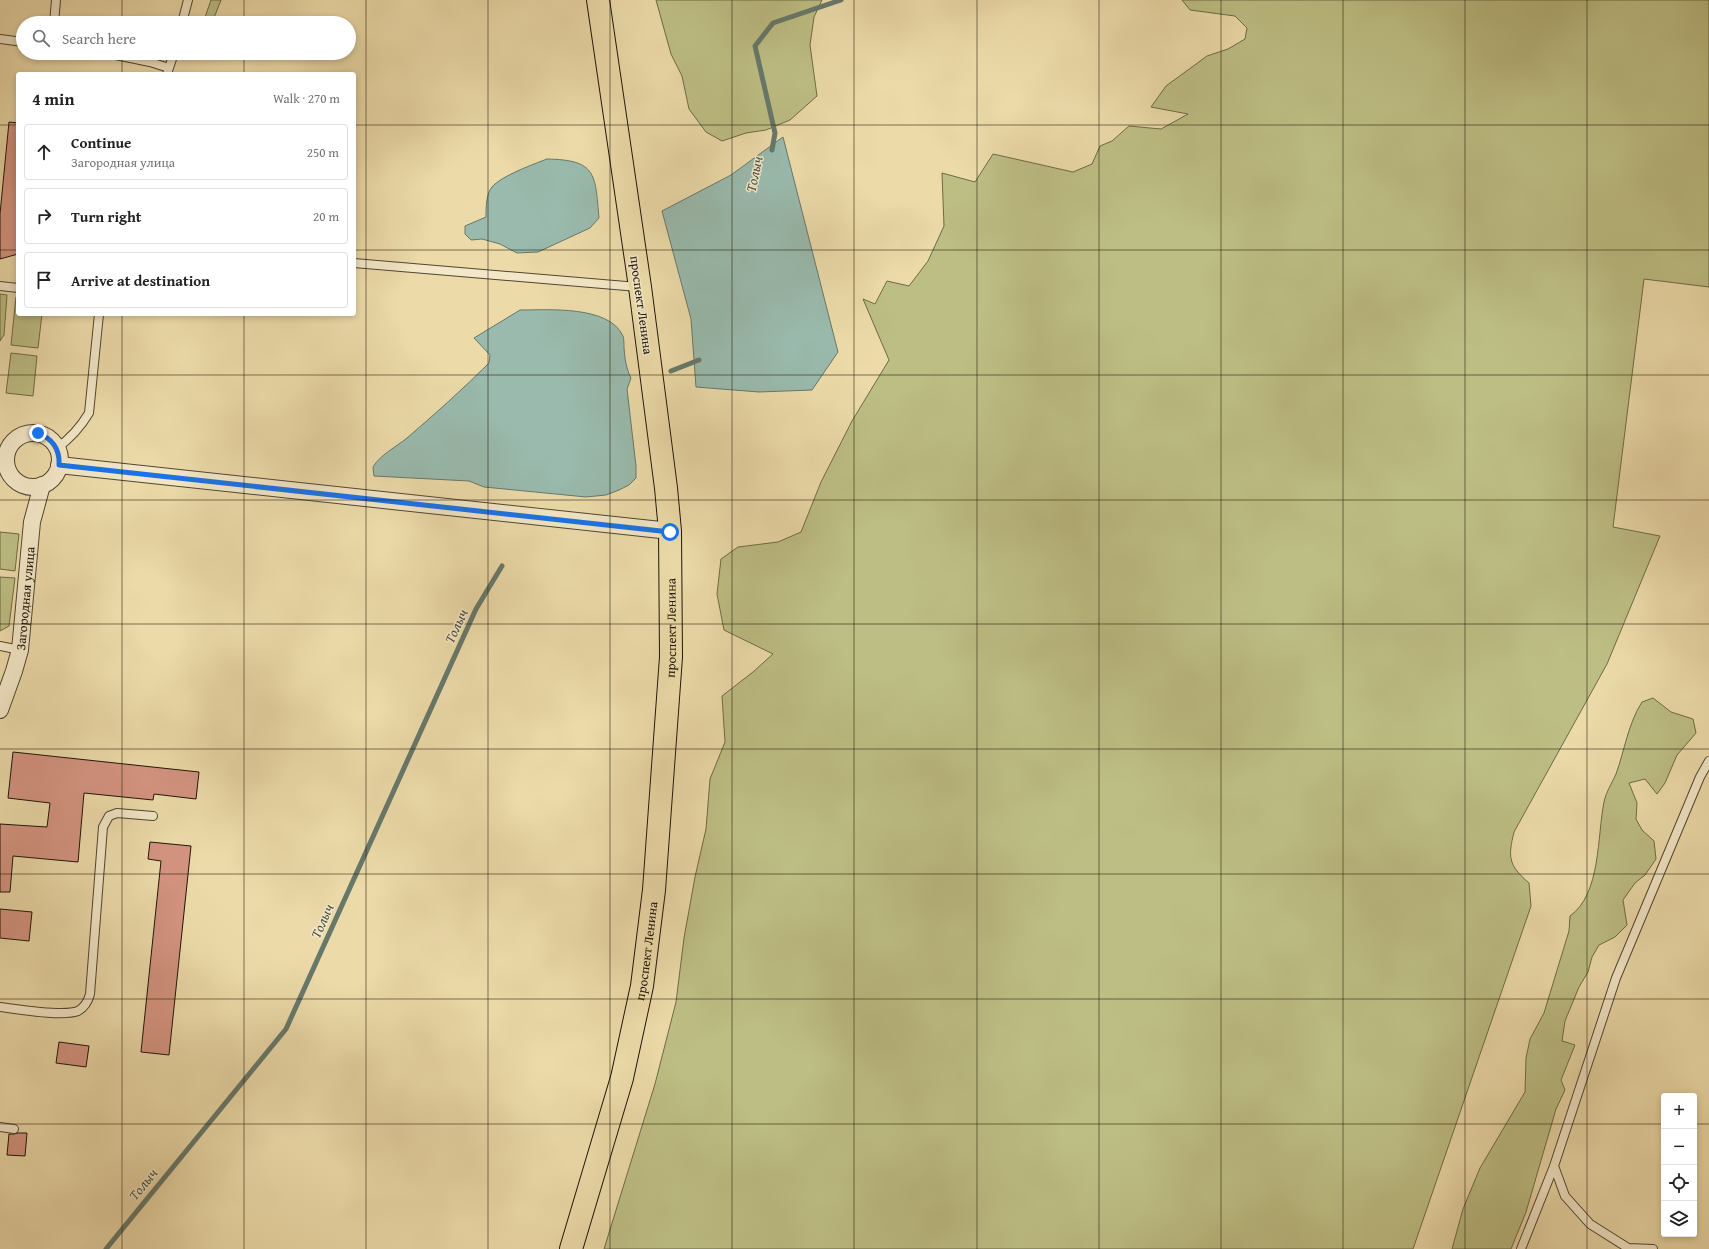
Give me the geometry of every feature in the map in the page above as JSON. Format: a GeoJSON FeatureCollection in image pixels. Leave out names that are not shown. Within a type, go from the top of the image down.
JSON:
{"type":"FeatureCollection","features":[{"type":"Feature","properties":{"kind":"main road","name":"проспект Ленина"},"geometry":{"type":"LineString","coordinates":[[571,1249],[622,1078],[642,986],[654,890],[672,657],[670,532],[666,488],[640,287],[598,0]]}},
{"type":"Feature","properties":{"kind":"street"},"geometry":{"type":"LineString","coordinates":[[29,433],[38,433],[46,436],[57,448],[60,457],[59,465],[56,474],[50,481],[33,487],[24,485],[13,478],[7,466],[6,457],[9,448],[14,441],[21,436],[29,433]]}},
{"type":"Feature","properties":{"kind":"street"},"geometry":{"type":"LineString","coordinates":[[59,465],[670,532]]}},
{"type":"Feature","properties":{"kind":"street","name":"Загородная улица"},"geometry":{"type":"LineString","coordinates":[[0,710],[20,650],[32,522],[42,485]]}},
{"type":"Feature","properties":{"kind":"lane"},"geometry":{"type":"LineString","coordinates":[[55,16],[56,0]]}},
{"type":"Feature","properties":{"kind":"lane"},"geometry":{"type":"LineString","coordinates":[[184,16],[188,0]]}},
{"type":"Feature","properties":{"kind":"lane"},"geometry":{"type":"LineString","coordinates":[[0,39],[16,41]]}},
{"type":"Feature","properties":{"kind":"lane"},"geometry":{"type":"LineString","coordinates":[[140,60],[150,62],[168,71],[172,60]]}},
{"type":"Feature","properties":{"kind":"lane"},"geometry":{"type":"LineString","coordinates":[[356,263],[640,287]]}},
{"type":"Feature","properties":{"kind":"lane"},"geometry":{"type":"LineString","coordinates":[[0,286],[16,288]]}},
{"type":"Feature","properties":{"kind":"lane"},"geometry":{"type":"LineString","coordinates":[[57,448],[70,439],[82,426],[89,413],[99,316]]}},
{"type":"Feature","properties":{"kind":"lane"},"geometry":{"type":"LineString","coordinates":[[0,646],[20,650]]}},
{"type":"Feature","properties":{"kind":"lane"},"geometry":{"type":"LineString","coordinates":[[1521,1249],[1554,1166],[1616,978],[1700,777],[1709,761]]}},
{"type":"Feature","properties":{"kind":"lane"},"geometry":{"type":"LineString","coordinates":[[0,1008],[70,1013],[82,1008],[87,1003],[90,994],[103,827],[109,816],[117,813],[153,816]]}},
{"type":"Feature","properties":{"kind":"lane"},"geometry":{"type":"LineString","coordinates":[[0,1127],[14,1129]]}},
{"type":"Feature","properties":{"kind":"lane"},"geometry":{"type":"LineString","coordinates":[[1554,1166],[1566,1196],[1590,1224],[1628,1248],[1653,1249]]}},
{"type":"Feature","properties":{"kind":"green space"},"geometry":{"type":"Polygon","coordinates":[[[211,0],[221,0],[215,16],[205,16],[211,0]]]}},
{"type":"Feature","properties":{"kind":"green space"},"geometry":{"type":"Polygon","coordinates":[[[656,0],[822,0],[814,17],[810,45],[817,96],[790,120],[766,130],[746,133],[722,141],[706,132],[689,109],[682,76],[671,54],[656,0]]]}},
{"type":"Feature","properties":{"kind":"green space"},"geometry":{"type":"Polygon","coordinates":[[[1182,0],[1709,0],[1709,287],[1644,279],[1613,527],[1660,536],[1607,664],[1514,832],[1511,848],[1511,860],[1513,866],[1529,883],[1531,906],[1413,1249],[604,1249],[655,1084],[676,1002],[684,938],[695,877],[706,829],[710,779],[725,742],[722,696],[773,654],[724,630],[717,594],[721,559],[738,547],[778,542],[801,532],[821,482],[852,421],[889,360],[863,299],[875,304],[887,281],[909,286],[928,261],[944,226],[942,173],[975,182],[993,154],[1073,172],[1092,164],[1100,146],[1112,141],[1129,126],[1161,129],[1188,114],[1151,107],[1166,86],[1207,56],[1228,49],[1245,39],[1247,28],[1235,16],[1190,10],[1182,0]]]}},
{"type":"Feature","properties":{"kind":"green space"},"geometry":{"type":"Polygon","coordinates":[[[0,294],[7,295],[4,335],[0,341],[0,294]]]}},
{"type":"Feature","properties":{"kind":"green space"},"geometry":{"type":"Polygon","coordinates":[[[16,297],[16,316],[42,316],[38,348],[11,345],[16,297]]]}},
{"type":"Feature","properties":{"kind":"green space"},"geometry":{"type":"Polygon","coordinates":[[[11,353],[37,356],[33,396],[6,393],[11,353]]]}},
{"type":"Feature","properties":{"kind":"green space"},"geometry":{"type":"Polygon","coordinates":[[[0,532],[19,534],[15,571],[0,569],[0,532]]]}},
{"type":"Feature","properties":{"kind":"green space"},"geometry":{"type":"Polygon","coordinates":[[[0,577],[15,578],[9,626],[0,631],[0,577]]]}},
{"type":"Feature","properties":{"kind":"green space"},"geometry":{"type":"Polygon","coordinates":[[[1653,698],[1671,712],[1693,719],[1696,733],[1677,755],[1665,783],[1657,794],[1645,779],[1629,783],[1637,803],[1636,819],[1642,830],[1654,841],[1656,859],[1645,875],[1635,883],[1623,900],[1627,925],[1615,937],[1599,945],[1592,957],[1588,972],[1579,987],[1565,1021],[1562,1041],[1575,1045],[1561,1080],[1565,1090],[1556,1109],[1526,1212],[1511,1249],[1452,1249],[1463,1209],[1480,1168],[1525,1092],[1526,1058],[1530,1039],[1544,1013],[1569,931],[1570,916],[1580,906],[1593,879],[1605,798],[1616,774],[1637,710],[1642,702],[1653,698]]]}},
{"type":"Feature","properties":{"kind":"water"},"geometry":{"type":"Polygon","coordinates":[[[783,137],[838,352],[812,390],[759,392],[696,387],[691,319],[662,211],[731,175],[783,137]]]}},
{"type":"Feature","properties":{"kind":"water"},"geometry":{"type":"Polygon","coordinates":[[[547,159],[576,162],[590,172],[594,180],[596,190],[599,218],[590,228],[538,252],[517,253],[500,244],[482,239],[471,240],[465,234],[465,226],[486,217],[489,193],[496,183],[518,171],[547,159]]]}},
{"type":"Feature","properties":{"kind":"water"},"geometry":{"type":"Polygon","coordinates":[[[520,310],[561,310],[591,314],[605,319],[616,326],[623,336],[626,363],[631,378],[627,389],[636,466],[636,478],[629,485],[606,495],[586,497],[484,487],[469,481],[374,476],[373,467],[388,451],[407,438],[428,420],[489,363],[490,355],[474,338],[520,310]]]}},
{"type":"Feature","properties":{"kind":"building"},"geometry":{"type":"Polygon","coordinates":[[[9,122],[16,123],[16,255],[0,259],[0,214],[9,122]]]}},
{"type":"Feature","properties":{"kind":"building"},"geometry":{"type":"Polygon","coordinates":[[[13,752],[199,772],[196,799],[154,794],[153,800],[84,793],[78,862],[13,856],[10,892],[0,892],[0,824],[47,827],[50,803],[8,798],[13,752]]]}},
{"type":"Feature","properties":{"kind":"building"},"geometry":{"type":"Polygon","coordinates":[[[150,842],[191,846],[169,1055],[141,1052],[161,861],[148,859],[150,842]]]}},
{"type":"Feature","properties":{"kind":"building"},"geometry":{"type":"Polygon","coordinates":[[[0,909],[32,912],[29,941],[0,938],[0,909]]]}},
{"type":"Feature","properties":{"kind":"building"},"geometry":{"type":"Polygon","coordinates":[[[59,1042],[89,1046],[86,1067],[56,1063],[59,1042]]]}},
{"type":"Feature","properties":{"kind":"building"},"geometry":{"type":"Polygon","coordinates":[[[27,1133],[25,1156],[7,1155],[9,1134],[27,1133]]]}},
{"type":"Feature","properties":{"kind":"waterway","name":"Толыч"},"geometry":{"type":"LineString","coordinates":[[772,150],[775,133],[755,46],[773,23],[841,0]]}},
{"type":"Feature","properties":{"kind":"waterway","name":"Толыч"},"geometry":{"type":"LineString","coordinates":[[671,371],[699,360]]}},
{"type":"Feature","properties":{"kind":"waterway","name":"Толыч"},"geometry":{"type":"LineString","coordinates":[[106,1249],[286,1029],[476,609],[502,566]]}},
{"type":"Feature","properties":{"kind":"route"},"geometry":{"type":"LineString","coordinates":[[38,433],[46,436],[57,448],[60,457],[59,465],[670,532]]}}]}
